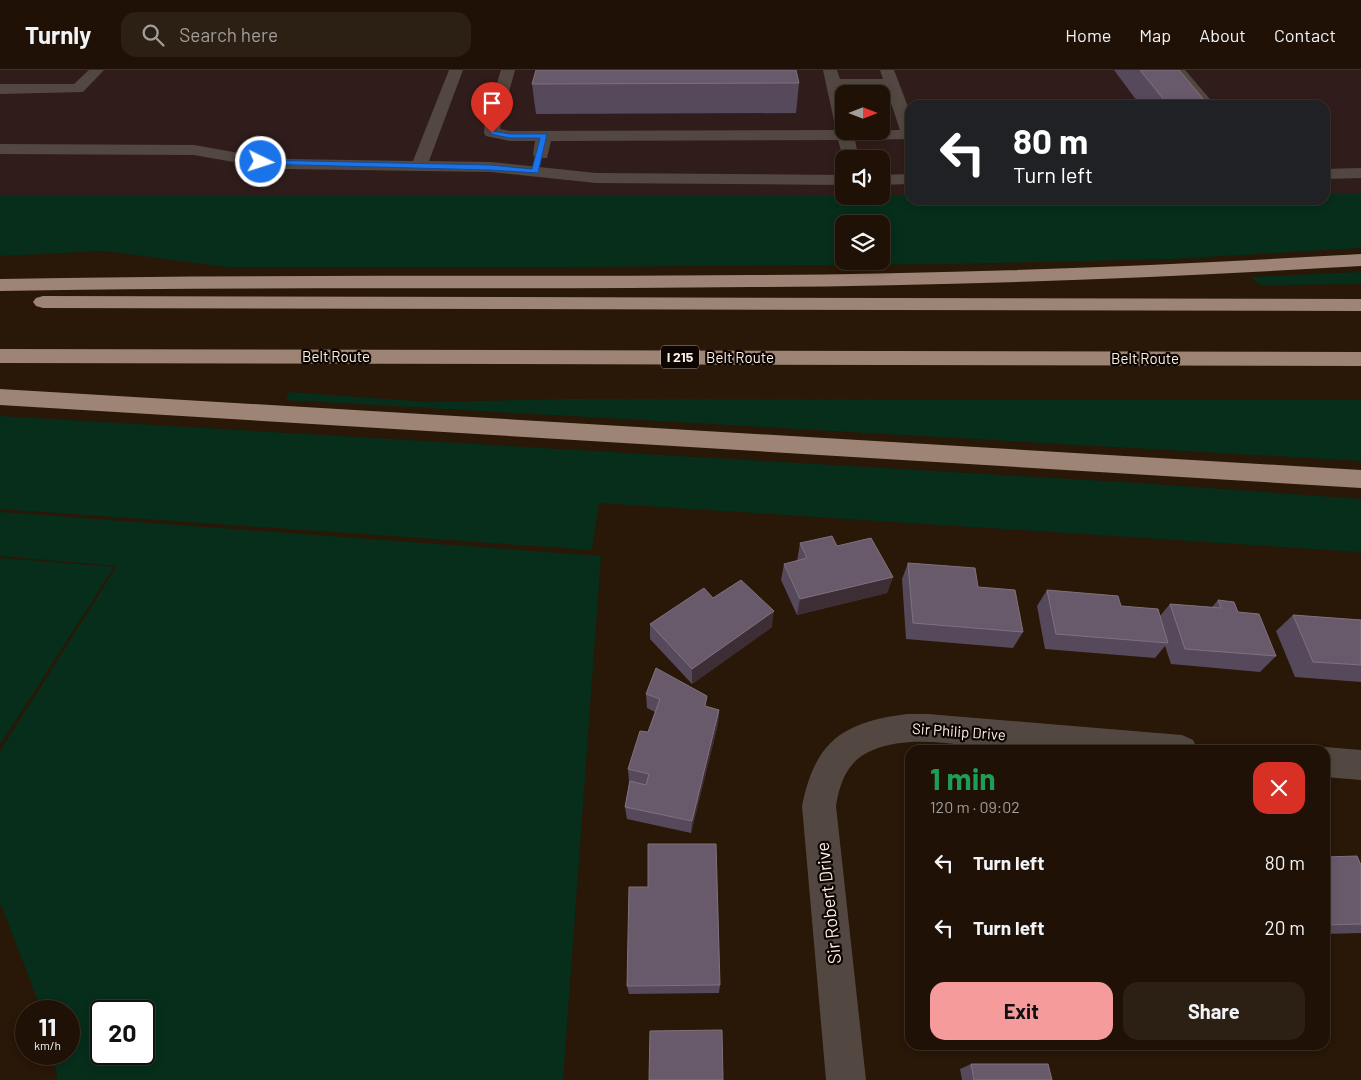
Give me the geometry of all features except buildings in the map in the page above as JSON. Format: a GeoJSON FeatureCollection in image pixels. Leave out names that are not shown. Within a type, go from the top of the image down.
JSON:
{"type":"FeatureCollection","features":[{"type":"Feature","properties":{"kind":"highway"},"geometry":{"type":"LineString","coordinates":[[0,285],[109,282],[694,282],[1157,271],[1361,260]]}},
{"type":"Feature","properties":{"kind":"highway"},"geometry":{"type":"LineString","coordinates":[[0,302],[1361,304]]}},
{"type":"Feature","properties":{"kind":"highway","name":"Belt Route"},"geometry":{"type":"LineString","coordinates":[[0,356],[1361,359]]}},
{"type":"Feature","properties":{"kind":"highway"},"geometry":{"type":"LineString","coordinates":[[0,397],[1361,479]]}},
{"type":"Feature","properties":{"kind":"street"},"geometry":{"type":"LineString","coordinates":[[0,89],[78,89],[97,70]]}},
{"type":"Feature","properties":{"kind":"street"},"geometry":{"type":"LineString","coordinates":[[419,166],[456,70]]}},
{"type":"Feature","properties":{"kind":"street"},"geometry":{"type":"LineString","coordinates":[[508,70],[492,121],[492,133],[510,136],[544,136],[835,132]]}},
{"type":"Feature","properties":{"kind":"street"},"geometry":{"type":"LineString","coordinates":[[1177,70],[1203,100]]}},
{"type":"Feature","properties":{"kind":"street"},"geometry":{"type":"LineString","coordinates":[[26,89],[40,76]]}},
{"type":"Feature","properties":{"kind":"street"},"geometry":{"type":"LineString","coordinates":[[835,94],[831,77],[890,77],[905,120]]}},
{"type":"Feature","properties":{"kind":"street"},"geometry":{"type":"LineString","coordinates":[[890,134],[905,135]]}},
{"type":"Feature","properties":{"kind":"street"},"geometry":{"type":"LineString","coordinates":[[535,172],[544,136]]}},
{"type":"Feature","properties":{"kind":"street"},"geometry":{"type":"LineString","coordinates":[[0,149],[194,150],[270,163],[490,167],[596,178],[835,180]]}},
{"type":"Feature","properties":{"kind":"street"},"geometry":{"type":"LineString","coordinates":[[1330,174],[1361,173]]}},
{"type":"Feature","properties":{"kind":"street"},"geometry":{"type":"LineString","coordinates":[[890,180],[905,180]]}},
{"type":"Feature","properties":{"kind":"street","name":"Sir Philip Drive"},"geometry":{"type":"LineString","coordinates":[[857,740],[899,728],[928,728],[1124,745]]}},
{"type":"Feature","properties":{"kind":"street","name":"Sir Robert Drive"},"geometry":{"type":"LineString","coordinates":[[846,1080],[819,806],[821,785],[830,768],[842,752],[857,740]]}},
{"type":"Feature","properties":{"kind":"street"},"geometry":{"type":"LineString","coordinates":[[1330,762],[1361,765]]}},
{"type":"Feature","properties":{"kind":"shaded area"},"geometry":{"type":"Polygon","coordinates":[[[0,70],[1361,70],[1361,195],[1330,196],[1330,100],[905,100],[905,200],[890,200],[890,150],[835,150],[835,201],[0,214],[0,70]]]}},
{"type":"Feature","properties":{"kind":"green space"},"geometry":{"type":"Polygon","coordinates":[[[1330,194],[1361,194],[1361,248],[1172,259],[890,264],[890,215],[835,215],[835,265],[227,267],[103,251],[0,256],[0,195],[835,195],[835,205],[890,205],[890,195],[905,195],[905,205],[1330,205],[1330,194]]]}},
{"type":"Feature","properties":{"kind":"green space"},"geometry":{"type":"Polygon","coordinates":[[[1361,272],[1361,284],[1261,285],[1250,277],[1361,272]]]}},
{"type":"Feature","properties":{"kind":"green space"},"geometry":{"type":"Polygon","coordinates":[[[289,392],[429,402],[563,399],[1361,400],[1361,461],[286,400],[289,392]]]}},
{"type":"Feature","properties":{"kind":"green space"},"geometry":{"type":"Polygon","coordinates":[[[0,416],[1139,483],[1361,499],[1361,552],[599,503],[592,550],[0,509],[0,416]]]}},
{"type":"Feature","properties":{"kind":"green space"},"geometry":{"type":"Polygon","coordinates":[[[0,512],[601,556],[563,1080],[57,1080],[55,1065],[80,1065],[80,1000],[38,1000],[0,903],[0,751],[117,566],[0,556],[0,512]]]}},
{"type":"Feature","properties":{"kind":"green space"},"geometry":{"type":"Polygon","coordinates":[[[2,558],[114,567],[0,745],[0,561],[2,558]]]}},
{"type":"Feature","properties":{"kind":"route"},"geometry":{"type":"LineString","coordinates":[[261,162],[490,167],[535,172],[544,136],[510,136],[492,133]]}}]}
